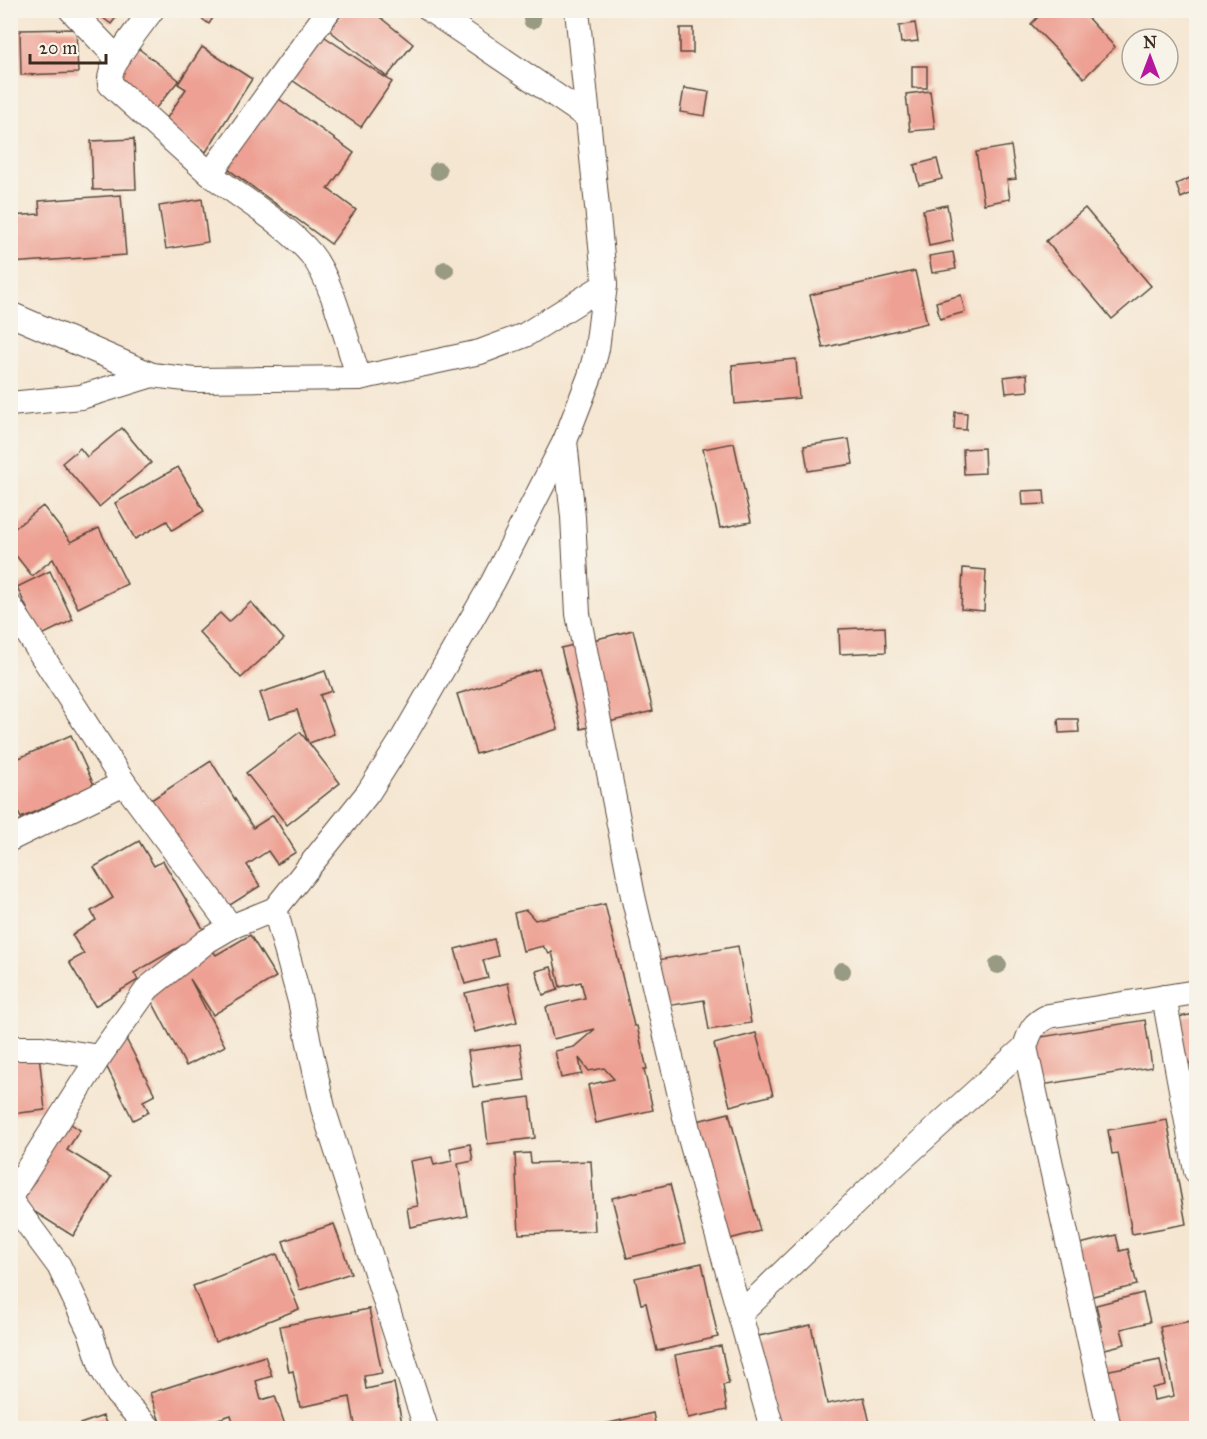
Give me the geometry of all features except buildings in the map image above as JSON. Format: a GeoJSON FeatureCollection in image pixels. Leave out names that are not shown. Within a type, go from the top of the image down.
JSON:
{"type":"FeatureCollection","features":[{"type":"Feature","properties":{"kind":"street"},"geometry":{"type":"LineString","coordinates":[[70,10],[118,59]]}},
{"type":"Feature","properties":{"kind":"street"},"geometry":{"type":"LineString","coordinates":[[153,10],[118,59],[109,80],[114,90],[210,174],[285,230],[311,254],[325,277],[359,378]]}},
{"type":"Feature","properties":{"kind":"street"},"geometry":{"type":"LineString","coordinates":[[210,174],[329,10]]}},
{"type":"Feature","properties":{"kind":"street"},"geometry":{"type":"LineString","coordinates":[[430,10],[586,116]]}},
{"type":"Feature","properties":{"kind":"street"},"geometry":{"type":"LineString","coordinates":[[149,1428],[117,1394],[102,1369],[91,1334],[59,1266],[10,1198],[99,1057],[157,979],[207,940],[231,927],[275,909],[368,792],[403,738],[493,582],[565,441],[595,358],[605,285],[577,10]]}},
{"type":"Feature","properties":{"kind":"street"},"geometry":{"type":"LineString","coordinates":[[10,314],[152,375],[194,380],[359,378],[480,352],[507,342],[525,335],[568,310],[605,285]]}},
{"type":"Feature","properties":{"kind":"street"},"geometry":{"type":"LineString","coordinates":[[10,404],[81,397],[152,375]]}},
{"type":"Feature","properties":{"kind":"street"},"geometry":{"type":"LineString","coordinates":[[565,441],[573,517],[578,614],[633,896],[690,1138],[772,1428]]}},
{"type":"Feature","properties":{"kind":"street"},"geometry":{"type":"LineString","coordinates":[[10,606],[124,783],[231,927]]}},
{"type":"Feature","properties":{"kind":"street"},"geometry":{"type":"LineString","coordinates":[[10,839],[124,783]]}},
{"type":"Feature","properties":{"kind":"street"},"geometry":{"type":"LineString","coordinates":[[275,909],[300,1001],[323,1108],[426,1428]]}},
{"type":"Feature","properties":{"kind":"street"},"geometry":{"type":"LineString","coordinates":[[741,1313],[882,1177],[1024,1047],[1032,1028],[1049,1016],[1197,992]]}},
{"type":"Feature","properties":{"kind":"street"},"geometry":{"type":"LineString","coordinates":[[1164,998],[1197,1171]]}},
{"type":"Feature","properties":{"kind":"street"},"geometry":{"type":"LineString","coordinates":[[1024,1047],[1109,1428]]}},
{"type":"Feature","properties":{"kind":"street"},"geometry":{"type":"LineString","coordinates":[[10,1048],[42,1048],[99,1057]]}}]}
